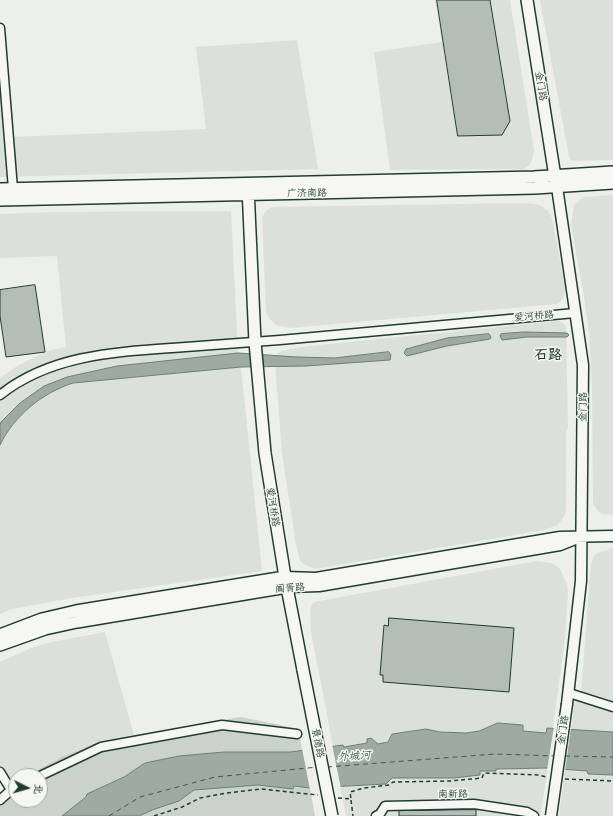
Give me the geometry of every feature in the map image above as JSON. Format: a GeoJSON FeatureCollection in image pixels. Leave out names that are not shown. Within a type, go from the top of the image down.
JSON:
{"type":"FeatureCollection","features":[{"type":"Feature","properties":{"kind":"main road","name":"金门路"},"geometry":{"type":"LineString","coordinates":[[527,0],[556,181]]}},
{"type":"Feature","properties":{"kind":"main road","name":"广济南路"},"geometry":{"type":"LineString","coordinates":[[556,181],[613,172]]}},
{"type":"Feature","properties":{"kind":"main road","name":"广济南路"},"geometry":{"type":"LineString","coordinates":[[0,200],[248,189],[556,181],[613,183]]}},
{"type":"Feature","properties":{"kind":"main road","name":"广济南路"},"geometry":{"type":"LineString","coordinates":[[0,189],[248,189]]}},
{"type":"Feature","properties":{"kind":"main road","name":"爱河桥路"},"geometry":{"type":"LineString","coordinates":[[248,189],[256,345],[266,460],[286,582],[303,670]]}},
{"type":"Feature","properties":{"kind":"main road","name":"阊胥路"},"geometry":{"type":"LineString","coordinates":[[0,635],[42,619],[76,611],[286,582]]}},
{"type":"Feature","properties":{"kind":"main road","name":"阊胥路"},"geometry":{"type":"LineString","coordinates":[[0,645],[45,629],[286,582]]}},
{"type":"Feature","properties":{"kind":"main road","name":"景德路"},"geometry":{"type":"LineString","coordinates":[[303,670],[332,816]]}},
{"type":"Feature","properties":{"kind":"street"},"geometry":{"type":"LineString","coordinates":[[0,28],[13,189]]}},
{"type":"Feature","properties":{"kind":"street","name":"金门路"},"geometry":{"type":"LineString","coordinates":[[551,816],[569,693],[580,593],[583,365],[556,181]]}},
{"type":"Feature","properties":{"kind":"street","name":"爱河桥路"},"geometry":{"type":"LineString","coordinates":[[0,395],[18,381],[37,371],[60,363],[137,350],[256,345],[575,313]]}},
{"type":"Feature","properties":{"kind":"street","name":"阊胥路"},"geometry":{"type":"LineString","coordinates":[[286,582],[319,586],[341,583],[560,545],[581,537],[613,536]]}},
{"type":"Feature","properties":{"kind":"street"},"geometry":{"type":"LineString","coordinates":[[569,693],[613,707]]}},
{"type":"Feature","properties":{"kind":"street"},"geometry":{"type":"LineString","coordinates":[[48,772],[101,747],[222,725],[297,734]]}},
{"type":"Feature","properties":{"kind":"street"},"geometry":{"type":"LineString","coordinates":[[0,772],[8,782]]}},
{"type":"Feature","properties":{"kind":"street"},"geometry":{"type":"LineString","coordinates":[[0,800],[8,793]]}},
{"type":"Feature","properties":{"kind":"street","name":"南新路"},"geometry":{"type":"LineString","coordinates":[[376,816],[380,814],[385,806],[474,804],[527,812],[534,816]]}},
{"type":"Feature","properties":{"kind":"path"},"geometry":{"type":"LineString","coordinates":[[353,816],[350,792],[364,788],[389,785],[393,782],[474,779],[482,778],[484,773],[538,775],[550,777]]}},
{"type":"Feature","properties":{"kind":"path"},"geometry":{"type":"LineString","coordinates":[[558,778],[613,781]]}},
{"type":"Feature","properties":{"kind":"path"},"geometry":{"type":"LineString","coordinates":[[154,816],[182,807],[200,798],[227,793],[261,789],[323,796]]}},
{"type":"Feature","properties":{"kind":"path"},"geometry":{"type":"LineString","coordinates":[[337,797],[351,799]]}},
{"type":"Feature","properties":{"kind":"shaded area"},"geometry":{"type":"Polygon","coordinates":[[[435,0],[510,0],[534,150],[529,166],[523,169],[390,170],[374,52],[442,42],[435,0]]]}},
{"type":"Feature","properties":{"kind":"shaded area"},"geometry":{"type":"Polygon","coordinates":[[[540,0],[613,0],[613,160],[575,161],[571,160],[569,157],[540,0]]]}},
{"type":"Feature","properties":{"kind":"shaded area"},"geometry":{"type":"Polygon","coordinates":[[[297,40],[318,169],[0,177],[0,67],[10,137],[206,129],[196,47],[297,40]]]}},
{"type":"Feature","properties":{"kind":"shaded area"},"geometry":{"type":"Polygon","coordinates":[[[613,195],[613,515],[602,514],[593,504],[592,388],[589,333],[571,225],[574,205],[582,198],[613,195]]]}},
{"type":"Feature","properties":{"kind":"shaded area"},"geometry":{"type":"Polygon","coordinates":[[[523,203],[542,206],[548,211],[552,218],[565,286],[565,293],[562,300],[557,304],[291,328],[276,325],[266,313],[262,217],[267,210],[272,207],[523,203]]]}},
{"type":"Feature","properties":{"kind":"shaded area"},"geometry":{"type":"Polygon","coordinates":[[[231,211],[238,353],[117,366],[67,377],[44,386],[20,403],[7,415],[0,425],[0,378],[17,366],[47,351],[66,347],[57,256],[0,258],[0,214],[53,212],[231,211]]]}},
{"type":"Feature","properties":{"kind":"shaded area"},"geometry":{"type":"Polygon","coordinates":[[[557,321],[562,322],[566,328],[568,427],[566,433],[566,507],[565,515],[558,525],[544,530],[315,569],[303,564],[300,560],[296,545],[282,453],[275,362],[277,354],[282,351],[309,346],[557,321]]]}},
{"type":"Feature","properties":{"kind":"shaded area"},"geometry":{"type":"Polygon","coordinates":[[[241,367],[262,571],[72,598],[12,609],[0,614],[0,445],[21,415],[50,392],[73,383],[241,367]]]}},
{"type":"Feature","properties":{"kind":"shaded area"},"geometry":{"type":"Polygon","coordinates":[[[613,548],[613,705],[581,693],[591,563],[595,554],[613,548]]]}},
{"type":"Feature","properties":{"kind":"shaded area"},"geometry":{"type":"Polygon","coordinates":[[[537,561],[552,563],[560,569],[567,584],[568,593],[565,638],[553,728],[547,728],[547,733],[523,731],[523,725],[498,723],[479,731],[453,733],[426,729],[392,734],[388,742],[382,744],[378,744],[370,738],[367,739],[367,743],[344,747],[343,745],[333,746],[311,632],[310,612],[311,606],[314,602],[537,561]]]}},
{"type":"Feature","properties":{"kind":"shaded area"},"geometry":{"type":"Polygon","coordinates":[[[105,632],[134,735],[101,743],[39,768],[8,768],[8,780],[0,768],[0,662],[31,648],[47,643],[105,632]]]}},
{"type":"Feature","properties":{"kind":"shaded area"},"geometry":{"type":"Polygon","coordinates":[[[575,699],[613,711],[613,732],[571,729],[575,699]]]}},
{"type":"Feature","properties":{"kind":"shaded area"},"geometry":{"type":"Polygon","coordinates":[[[241,717],[299,729],[302,750],[290,752],[224,752],[179,756],[145,763],[124,777],[87,794],[86,797],[62,816],[0,816],[0,793],[8,787],[8,808],[48,808],[48,768],[40,768],[65,755],[101,743],[134,735],[241,717]]]}},
{"type":"Feature","properties":{"kind":"shaded area"},"geometry":{"type":"Polygon","coordinates":[[[548,768],[540,816],[346,816],[340,787],[385,784],[392,778],[454,778],[479,775],[480,771],[496,771],[496,769],[548,768]]]}},
{"type":"Feature","properties":{"kind":"shaded area"},"geometry":{"type":"Polygon","coordinates":[[[565,769],[588,771],[588,774],[613,775],[613,816],[559,816],[565,769]]]}},
{"type":"Feature","properties":{"kind":"shaded area"},"geometry":{"type":"Polygon","coordinates":[[[258,785],[310,788],[315,816],[139,816],[179,801],[194,790],[258,785]]]}},
{"type":"Feature","properties":{"kind":"water"},"geometry":{"type":"Polygon","coordinates":[[[524,332],[567,333],[569,335],[567,337],[527,337],[502,340],[500,336],[501,334],[524,332]]]}},
{"type":"Feature","properties":{"kind":"water"},"geometry":{"type":"Polygon","coordinates":[[[489,334],[491,337],[490,339],[447,346],[407,356],[404,353],[406,349],[447,338],[489,334]]]}},
{"type":"Feature","properties":{"kind":"water"},"geometry":{"type":"Polygon","coordinates":[[[389,352],[391,355],[390,360],[306,366],[241,367],[73,383],[50,393],[30,407],[13,424],[0,445],[1,422],[20,403],[44,386],[67,377],[117,366],[238,353],[334,358],[389,352]]]}},
{"type":"Feature","properties":{"kind":"water","name":"外城河"},"geometry":{"type":"Polygon","coordinates":[[[498,723],[523,725],[523,731],[546,733],[547,728],[613,732],[613,775],[588,774],[587,771],[548,768],[496,769],[496,771],[480,771],[480,775],[454,778],[392,778],[386,784],[310,788],[294,786],[293,789],[258,785],[194,790],[179,801],[139,816],[62,816],[86,797],[87,794],[124,777],[145,763],[179,756],[224,752],[290,752],[343,745],[344,747],[367,743],[367,739],[371,738],[378,744],[388,742],[392,734],[426,729],[440,732],[466,733],[479,731],[498,723]]]}},
{"type":"Feature","properties":{"kind":"pier"},"geometry":{"type":"Polygon","coordinates":[[[554,726],[571,727],[565,771],[547,770],[554,726]]]}},
{"type":"Feature","properties":{"kind":"pier"},"geometry":{"type":"Polygon","coordinates":[[[332,744],[341,789],[310,790],[302,748],[332,744]]]}},
{"type":"Feature","properties":{"kind":"building"},"geometry":{"type":"Polygon","coordinates":[[[437,0],[490,0],[510,121],[502,135],[458,136],[437,0]]]}},
{"type":"Feature","properties":{"kind":"building"},"geometry":{"type":"Polygon","coordinates":[[[35,285],[45,352],[6,357],[0,316],[0,290],[35,285]]]}},
{"type":"Feature","properties":{"kind":"building"},"geometry":{"type":"Polygon","coordinates":[[[389,618],[514,628],[509,692],[383,682],[383,675],[380,675],[384,625],[388,626],[389,618]]]}},
{"type":"Feature","properties":{"kind":"building"},"geometry":{"type":"Polygon","coordinates":[[[476,810],[476,816],[399,816],[399,811],[476,810]]]}},
{"type":"Feature","properties":{"kind":"ferry route"},"geometry":{"type":"LineString","coordinates":[[327,767],[495,754],[556,756]]}},
{"type":"Feature","properties":{"kind":"ferry route"},"geometry":{"type":"LineString","coordinates":[[565,756],[613,757]]}},
{"type":"Feature","properties":{"kind":"ferry route"},"geometry":{"type":"LineString","coordinates":[[109,816],[140,797],[215,777],[318,767]]}},
{"type":"Feature","properties":{"kind":"district","name":"石路"},"geometry":{"type":"Point","coordinates":[548,355]}}]}
